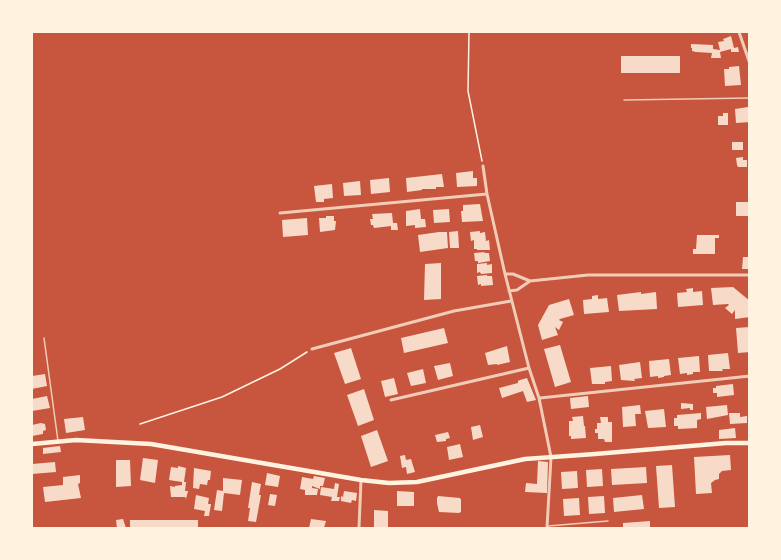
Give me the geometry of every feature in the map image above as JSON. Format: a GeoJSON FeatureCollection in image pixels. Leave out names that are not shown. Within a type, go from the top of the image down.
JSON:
{"type":"FeatureCollection","features":[{"type":"Feature","properties":{"kind":"main road"},"geometry":{"type":"LineString","coordinates":[[32,444],[76,440],[150,444],[389,483],[417,482],[525,459],[551,456],[750,443]]}},
{"type":"Feature","properties":{"kind":"street"},"geometry":{"type":"LineString","coordinates":[[739,32],[750,64]]}},
{"type":"Feature","properties":{"kind":"street"},"geometry":{"type":"LineString","coordinates":[[483,166],[505,274],[539,398],[551,456],[547,527]]}},
{"type":"Feature","properties":{"kind":"street"},"geometry":{"type":"LineString","coordinates":[[280,213],[487,194]]}},
{"type":"Feature","properties":{"kind":"street"},"geometry":{"type":"LineString","coordinates":[[505,274],[513,274],[530,281],[588,275],[749,275]]}},
{"type":"Feature","properties":{"kind":"street"},"geometry":{"type":"LineString","coordinates":[[509,291],[517,290],[530,281]]}},
{"type":"Feature","properties":{"kind":"street"},"geometry":{"type":"LineString","coordinates":[[312,349],[454,311],[512,301]]}},
{"type":"Feature","properties":{"kind":"street"},"geometry":{"type":"LineString","coordinates":[[391,400],[529,368]]}},
{"type":"Feature","properties":{"kind":"street"},"geometry":{"type":"LineString","coordinates":[[539,398],[750,376]]}},
{"type":"Feature","properties":{"kind":"street"},"geometry":{"type":"LineString","coordinates":[[360,528],[361,480]]}},
{"type":"Feature","properties":{"kind":"lane"},"geometry":{"type":"LineString","coordinates":[[624,100],[750,98]]}},
{"type":"Feature","properties":{"kind":"lane"},"geometry":{"type":"LineString","coordinates":[[44,338],[58,442]]}},
{"type":"Feature","properties":{"kind":"lane"},"geometry":{"type":"LineString","coordinates":[[547,527],[608,521]]}},
{"type":"Feature","properties":{"kind":"path"},"geometry":{"type":"LineString","coordinates":[[470,32],[468,91],[483,166]]}},
{"type":"Feature","properties":{"kind":"path"},"geometry":{"type":"LineString","coordinates":[[140,424],[222,397],[280,369],[312,349]]}},
{"type":"Feature","properties":{"kind":"building"},"geometry":{"type":"Polygon","coordinates":[[[731,36],[734,48],[738,47],[739,52],[731,52],[731,49],[720,52],[721,58],[711,58],[712,53],[692,51],[691,44],[713,45],[713,49],[720,50],[718,42],[731,36]]]}},
{"type":"Feature","properties":{"kind":"building"},"geometry":{"type":"Polygon","coordinates":[[[621,56],[680,56],[680,73],[621,73],[621,56]]]}},
{"type":"Feature","properties":{"kind":"building"},"geometry":{"type":"Polygon","coordinates":[[[739,66],[741,85],[725,86],[724,69],[739,66]]]}},
{"type":"Feature","properties":{"kind":"building"},"geometry":{"type":"Polygon","coordinates":[[[748,107],[750,122],[736,123],[735,109],[748,107]]]}},
{"type":"Feature","properties":{"kind":"building"},"geometry":{"type":"Polygon","coordinates":[[[723,113],[728,113],[728,125],[718,125],[718,116],[723,116],[723,113]]]}},
{"type":"Feature","properties":{"kind":"building"},"geometry":{"type":"Polygon","coordinates":[[[732,142],[743,142],[743,150],[732,150],[732,142]]]}},
{"type":"Feature","properties":{"kind":"building"},"geometry":{"type":"Polygon","coordinates":[[[743,157],[743,160],[747,160],[747,167],[738,167],[736,158],[743,157]]]}},
{"type":"Feature","properties":{"kind":"building"},"geometry":{"type":"Polygon","coordinates":[[[473,171],[473,178],[477,178],[477,186],[457,187],[456,173],[473,171]]]}},
{"type":"Feature","properties":{"kind":"building"},"geometry":{"type":"Polygon","coordinates":[[[442,174],[444,187],[407,192],[406,178],[442,174]]]}},
{"type":"Feature","properties":{"kind":"building"},"geometry":{"type":"Polygon","coordinates":[[[389,178],[390,192],[371,194],[370,180],[389,178]]]}},
{"type":"Feature","properties":{"kind":"building"},"geometry":{"type":"Polygon","coordinates":[[[360,181],[361,195],[344,196],[343,183],[360,181]]]}},
{"type":"Feature","properties":{"kind":"building"},"geometry":{"type":"Polygon","coordinates":[[[332,184],[333,198],[324,199],[324,202],[316,202],[314,186],[332,184]]]}},
{"type":"Feature","properties":{"kind":"building"},"geometry":{"type":"Polygon","coordinates":[[[736,202],[750,202],[750,216],[736,216],[736,202]]]}},
{"type":"Feature","properties":{"kind":"building"},"geometry":{"type":"Polygon","coordinates":[[[480,204],[483,221],[462,222],[463,205],[480,204]]]}},
{"type":"Feature","properties":{"kind":"building"},"geometry":{"type":"Polygon","coordinates":[[[420,209],[421,219],[425,219],[426,227],[406,226],[406,211],[420,209]]]}},
{"type":"Feature","properties":{"kind":"building"},"geometry":{"type":"Polygon","coordinates":[[[449,209],[450,222],[434,223],[433,210],[449,209]]]}},
{"type":"Feature","properties":{"kind":"building"},"geometry":{"type":"Polygon","coordinates":[[[392,213],[393,223],[397,223],[398,230],[391,230],[391,226],[374,228],[371,225],[372,214],[392,213]]]}},
{"type":"Feature","properties":{"kind":"building"},"geometry":{"type":"Polygon","coordinates":[[[326,216],[334,216],[335,230],[320,232],[319,218],[326,218],[326,216]]]}},
{"type":"Feature","properties":{"kind":"building"},"geometry":{"type":"Polygon","coordinates":[[[307,218],[308,235],[283,237],[282,220],[307,218]]]}},
{"type":"Feature","properties":{"kind":"building"},"geometry":{"type":"Polygon","coordinates":[[[458,231],[459,248],[450,248],[449,232],[458,231]]]}},
{"type":"Feature","properties":{"kind":"building"},"geometry":{"type":"Polygon","coordinates":[[[480,231],[480,233],[485,232],[490,250],[474,249],[474,240],[471,241],[470,232],[480,231]]]}},
{"type":"Feature","properties":{"kind":"building"},"geometry":{"type":"Polygon","coordinates":[[[447,232],[448,248],[420,252],[418,235],[447,232]]]}},
{"type":"Feature","properties":{"kind":"building"},"geometry":{"type":"Polygon","coordinates":[[[697,235],[719,235],[719,238],[715,238],[715,254],[693,254],[693,249],[696,249],[697,235]]]}},
{"type":"Feature","properties":{"kind":"building"},"geometry":{"type":"Polygon","coordinates":[[[474,253],[489,253],[490,261],[478,263],[475,261],[474,253]]]}},
{"type":"Feature","properties":{"kind":"building"},"geometry":{"type":"Polygon","coordinates":[[[743,257],[750,257],[750,269],[742,269],[743,257]]]}},
{"type":"Feature","properties":{"kind":"building"},"geometry":{"type":"Polygon","coordinates":[[[441,263],[441,299],[424,300],[425,264],[441,263]]]}},
{"type":"Feature","properties":{"kind":"building"},"geometry":{"type":"Polygon","coordinates":[[[487,263],[487,265],[492,264],[492,273],[477,273],[477,264],[487,263]]]}},
{"type":"Feature","properties":{"kind":"building"},"geometry":{"type":"Polygon","coordinates":[[[477,276],[492,276],[493,285],[478,285],[477,276]]]}},
{"type":"Feature","properties":{"kind":"building"},"geometry":{"type":"Polygon","coordinates":[[[733,287],[750,301],[750,317],[735,319],[735,310],[732,314],[725,308],[728,304],[713,305],[711,288],[733,287]]]}},
{"type":"Feature","properties":{"kind":"building"},"geometry":{"type":"Polygon","coordinates":[[[693,288],[693,292],[702,291],[703,305],[678,307],[677,293],[687,292],[686,289],[693,288]]]}},
{"type":"Feature","properties":{"kind":"building"},"geometry":{"type":"Polygon","coordinates":[[[641,292],[641,294],[656,292],[657,309],[619,311],[617,295],[641,292]]]}},
{"type":"Feature","properties":{"kind":"building"},"geometry":{"type":"Polygon","coordinates":[[[598,295],[598,299],[607,298],[609,312],[584,314],[583,300],[592,299],[592,296],[598,295]]]}},
{"type":"Feature","properties":{"kind":"building"},"geometry":{"type":"Polygon","coordinates":[[[569,299],[574,315],[559,320],[563,322],[559,330],[555,327],[558,335],[542,340],[538,325],[549,305],[569,299]]]}},
{"type":"Feature","properties":{"kind":"building"},"geometry":{"type":"Polygon","coordinates":[[[750,327],[750,352],[738,353],[736,328],[750,327]]]}},
{"type":"Feature","properties":{"kind":"building"},"geometry":{"type":"Polygon","coordinates":[[[444,328],[448,343],[404,353],[401,338],[444,328]]]}},
{"type":"Feature","properties":{"kind":"building"},"geometry":{"type":"Polygon","coordinates":[[[560,345],[571,382],[555,387],[544,349],[560,345]]]}},
{"type":"Feature","properties":{"kind":"building"},"geometry":{"type":"Polygon","coordinates":[[[507,346],[510,362],[488,365],[485,353],[507,346]]]}},
{"type":"Feature","properties":{"kind":"building"},"geometry":{"type":"Polygon","coordinates":[[[351,348],[361,379],[345,384],[334,353],[351,348]]]}},
{"type":"Feature","properties":{"kind":"building"},"geometry":{"type":"Polygon","coordinates":[[[728,353],[730,369],[709,371],[708,355],[728,353]]]}},
{"type":"Feature","properties":{"kind":"building"},"geometry":{"type":"Polygon","coordinates":[[[699,356],[700,372],[680,374],[678,358],[699,356]]]}},
{"type":"Feature","properties":{"kind":"building"},"geometry":{"type":"Polygon","coordinates":[[[669,359],[671,375],[650,377],[649,361],[669,359]]]}},
{"type":"Feature","properties":{"kind":"building"},"geometry":{"type":"Polygon","coordinates":[[[640,362],[642,378],[634,379],[635,381],[621,380],[619,365],[640,362]]]}},
{"type":"Feature","properties":{"kind":"building"},"geometry":{"type":"Polygon","coordinates":[[[450,363],[453,376],[438,380],[434,366],[450,363]]]}},
{"type":"Feature","properties":{"kind":"building"},"geometry":{"type":"Polygon","coordinates":[[[611,366],[612,381],[605,382],[605,384],[592,384],[590,368],[611,366]]]}},
{"type":"Feature","properties":{"kind":"building"},"geometry":{"type":"Polygon","coordinates":[[[423,369],[426,383],[411,386],[407,373],[423,369]]]}},
{"type":"Feature","properties":{"kind":"building"},"geometry":{"type":"Polygon","coordinates":[[[45,374],[47,386],[32,389],[32,376],[45,374]]]}},
{"type":"Feature","properties":{"kind":"building"},"geometry":{"type":"Polygon","coordinates":[[[394,378],[398,394],[385,397],[381,381],[394,378]]]}},
{"type":"Feature","properties":{"kind":"building"},"geometry":{"type":"Polygon","coordinates":[[[527,378],[536,400],[527,402],[523,391],[502,398],[499,388],[527,378]]]}},
{"type":"Feature","properties":{"kind":"building"},"geometry":{"type":"Polygon","coordinates":[[[733,384],[734,395],[717,397],[717,393],[713,393],[713,388],[716,386],[733,384]]]}},
{"type":"Feature","properties":{"kind":"building"},"geometry":{"type":"Polygon","coordinates":[[[364,389],[374,420],[358,426],[347,395],[364,389]]]}},
{"type":"Feature","properties":{"kind":"building"},"geometry":{"type":"Polygon","coordinates":[[[47,396],[50,408],[32,411],[32,399],[47,396]]]}},
{"type":"Feature","properties":{"kind":"building"},"geometry":{"type":"Polygon","coordinates":[[[588,396],[589,407],[571,409],[570,398],[588,396]]]}},
{"type":"Feature","properties":{"kind":"building"},"geometry":{"type":"Polygon","coordinates":[[[681,403],[693,404],[693,410],[681,409],[681,403]]]}},
{"type":"Feature","properties":{"kind":"building"},"geometry":{"type":"Polygon","coordinates":[[[640,405],[641,414],[635,414],[636,426],[623,427],[622,407],[640,405]]]}},
{"type":"Feature","properties":{"kind":"building"},"geometry":{"type":"Polygon","coordinates":[[[727,405],[728,415],[707,419],[706,407],[727,405]]]}},
{"type":"Feature","properties":{"kind":"building"},"geometry":{"type":"Polygon","coordinates":[[[664,409],[666,427],[648,428],[645,411],[664,409]]]}},
{"type":"Feature","properties":{"kind":"building"},"geometry":{"type":"Polygon","coordinates":[[[701,413],[701,419],[697,420],[697,428],[678,429],[678,426],[674,426],[674,418],[677,418],[677,415],[701,413]]]}},
{"type":"Feature","properties":{"kind":"building"},"geometry":{"type":"Polygon","coordinates":[[[729,413],[740,413],[740,417],[747,416],[747,423],[730,424],[729,413]]]}},
{"type":"Feature","properties":{"kind":"building"},"geometry":{"type":"Polygon","coordinates":[[[583,416],[586,438],[571,439],[569,421],[573,421],[572,417],[583,416]]]}},
{"type":"Feature","properties":{"kind":"building"},"geometry":{"type":"Polygon","coordinates":[[[83,417],[85,430],[66,433],[64,419],[83,417]]]}},
{"type":"Feature","properties":{"kind":"building"},"geometry":{"type":"Polygon","coordinates":[[[600,417],[608,417],[608,422],[612,422],[612,442],[598,439],[598,433],[595,433],[597,423],[601,423],[600,417]]]}},
{"type":"Feature","properties":{"kind":"building"},"geometry":{"type":"Polygon","coordinates":[[[45,424],[46,430],[43,434],[32,436],[32,425],[45,424]]]}},
{"type":"Feature","properties":{"kind":"building"},"geometry":{"type":"Polygon","coordinates":[[[480,425],[483,437],[473,440],[471,427],[480,425]]]}},
{"type":"Feature","properties":{"kind":"building"},"geometry":{"type":"Polygon","coordinates":[[[735,428],[736,438],[719,439],[719,430],[735,428]]]}},
{"type":"Feature","properties":{"kind":"building"},"geometry":{"type":"Polygon","coordinates":[[[377,430],[388,461],[371,467],[361,436],[377,430]]]}},
{"type":"Feature","properties":{"kind":"building"},"geometry":{"type":"Polygon","coordinates":[[[448,432],[450,438],[437,442],[435,435],[448,432]]]}},
{"type":"Feature","properties":{"kind":"building"},"geometry":{"type":"Polygon","coordinates":[[[460,444],[463,457],[449,460],[447,447],[460,444]]]}},
{"type":"Feature","properties":{"kind":"building"},"geometry":{"type":"Polygon","coordinates":[[[60,446],[61,452],[43,454],[43,448],[60,446]]]}},
{"type":"Feature","properties":{"kind":"building"},"geometry":{"type":"Polygon","coordinates":[[[405,455],[406,460],[411,459],[415,472],[407,474],[406,467],[402,468],[400,456],[405,455]]]}},
{"type":"Feature","properties":{"kind":"building"},"geometry":{"type":"Polygon","coordinates":[[[730,455],[731,470],[722,471],[719,479],[711,483],[712,493],[696,494],[694,457],[730,455]]]}},
{"type":"Feature","properties":{"kind":"building"},"geometry":{"type":"Polygon","coordinates":[[[143,458],[158,460],[155,483],[140,480],[143,458]]]}},
{"type":"Feature","properties":{"kind":"building"},"geometry":{"type":"Polygon","coordinates":[[[116,460],[130,460],[131,486],[116,487],[116,460]]]}},
{"type":"Feature","properties":{"kind":"building"},"geometry":{"type":"Polygon","coordinates":[[[538,461],[548,462],[547,493],[525,492],[526,483],[537,484],[538,461]]]}},
{"type":"Feature","properties":{"kind":"building"},"geometry":{"type":"Polygon","coordinates":[[[55,462],[56,472],[32,474],[32,464],[55,462]]]}},
{"type":"Feature","properties":{"kind":"building"},"geometry":{"type":"Polygon","coordinates":[[[672,465],[675,507],[659,508],[656,466],[672,465]]]}},
{"type":"Feature","properties":{"kind":"building"},"geometry":{"type":"Polygon","coordinates":[[[178,466],[186,468],[184,482],[186,482],[185,491],[188,491],[186,499],[185,497],[171,497],[170,486],[182,485],[182,482],[169,480],[171,467],[178,468],[178,466]]]}},
{"type":"Feature","properties":{"kind":"building"},"geometry":{"type":"Polygon","coordinates":[[[646,467],[647,483],[612,485],[611,469],[646,467]]]}},
{"type":"Feature","properties":{"kind":"building"},"geometry":{"type":"Polygon","coordinates":[[[194,468],[211,471],[207,485],[200,484],[199,489],[193,488],[194,468]]]}},
{"type":"Feature","properties":{"kind":"building"},"geometry":{"type":"Polygon","coordinates":[[[602,469],[603,486],[587,487],[586,470],[602,469]]]}},
{"type":"Feature","properties":{"kind":"building"},"geometry":{"type":"Polygon","coordinates":[[[577,471],[578,488],[562,489],[561,472],[577,471]]]}},
{"type":"Feature","properties":{"kind":"building"},"geometry":{"type":"Polygon","coordinates":[[[267,473],[280,476],[278,487],[265,485],[267,473]]]}},
{"type":"Feature","properties":{"kind":"building"},"geometry":{"type":"Polygon","coordinates":[[[80,475],[78,484],[81,498],[45,502],[43,487],[63,485],[63,477],[80,475]]]}},
{"type":"Feature","properties":{"kind":"building"},"geometry":{"type":"Polygon","coordinates":[[[314,476],[325,478],[323,486],[320,486],[320,489],[312,486],[318,489],[317,495],[305,495],[305,490],[300,489],[302,477],[313,479],[314,476]]]}},
{"type":"Feature","properties":{"kind":"building"},"geometry":{"type":"Polygon","coordinates":[[[223,478],[242,480],[240,495],[224,493],[222,511],[214,510],[217,490],[223,491],[223,478]]]}},
{"type":"Feature","properties":{"kind":"building"},"geometry":{"type":"Polygon","coordinates":[[[252,482],[261,484],[256,522],[248,521],[252,482]]]}},
{"type":"Feature","properties":{"kind":"building"},"geometry":{"type":"Polygon","coordinates":[[[335,483],[339,484],[337,497],[340,497],[339,501],[331,501],[332,497],[320,495],[321,487],[334,489],[335,483]]]}},
{"type":"Feature","properties":{"kind":"building"},"geometry":{"type":"Polygon","coordinates":[[[344,491],[357,493],[356,501],[352,500],[351,503],[341,501],[344,491]]]}},
{"type":"Feature","properties":{"kind":"building"},"geometry":{"type":"Polygon","coordinates":[[[397,491],[414,492],[414,506],[397,506],[397,491]]]}},
{"type":"Feature","properties":{"kind":"building"},"geometry":{"type":"Polygon","coordinates":[[[270,494],[277,495],[275,506],[268,505],[270,494]]]}},
{"type":"Feature","properties":{"kind":"building"},"geometry":{"type":"Polygon","coordinates":[[[196,495],[209,498],[208,504],[211,504],[209,516],[204,516],[205,511],[194,509],[196,495]]]}},
{"type":"Feature","properties":{"kind":"building"},"geometry":{"type":"Polygon","coordinates":[[[642,495],[644,509],[614,512],[613,498],[642,495]]]}},
{"type":"Feature","properties":{"kind":"building"},"geometry":{"type":"Polygon","coordinates":[[[438,496],[460,498],[461,512],[439,512],[438,496]]]}},
{"type":"Feature","properties":{"kind":"building"},"geometry":{"type":"Polygon","coordinates":[[[604,496],[605,513],[589,514],[588,497],[604,496]]]}},
{"type":"Feature","properties":{"kind":"building"},"geometry":{"type":"Polygon","coordinates":[[[579,498],[580,515],[564,516],[563,499],[579,498]]]}},
{"type":"Feature","properties":{"kind":"building"},"geometry":{"type":"Polygon","coordinates":[[[374,510],[388,511],[388,528],[374,528],[374,510]]]}},
{"type":"Feature","properties":{"kind":"building"},"geometry":{"type":"Polygon","coordinates":[[[123,519],[126,528],[117,528],[116,520],[123,519]]]}},
{"type":"Feature","properties":{"kind":"building"},"geometry":{"type":"Polygon","coordinates":[[[311,519],[326,521],[324,528],[309,528],[311,519]]]}},
{"type":"Feature","properties":{"kind":"building"},"geometry":{"type":"Polygon","coordinates":[[[130,520],[198,520],[198,528],[130,528],[130,520]]]}},
{"type":"Feature","properties":{"kind":"building"},"geometry":{"type":"Polygon","coordinates":[[[650,521],[650,528],[623,528],[623,523],[650,521]]]}}]}
